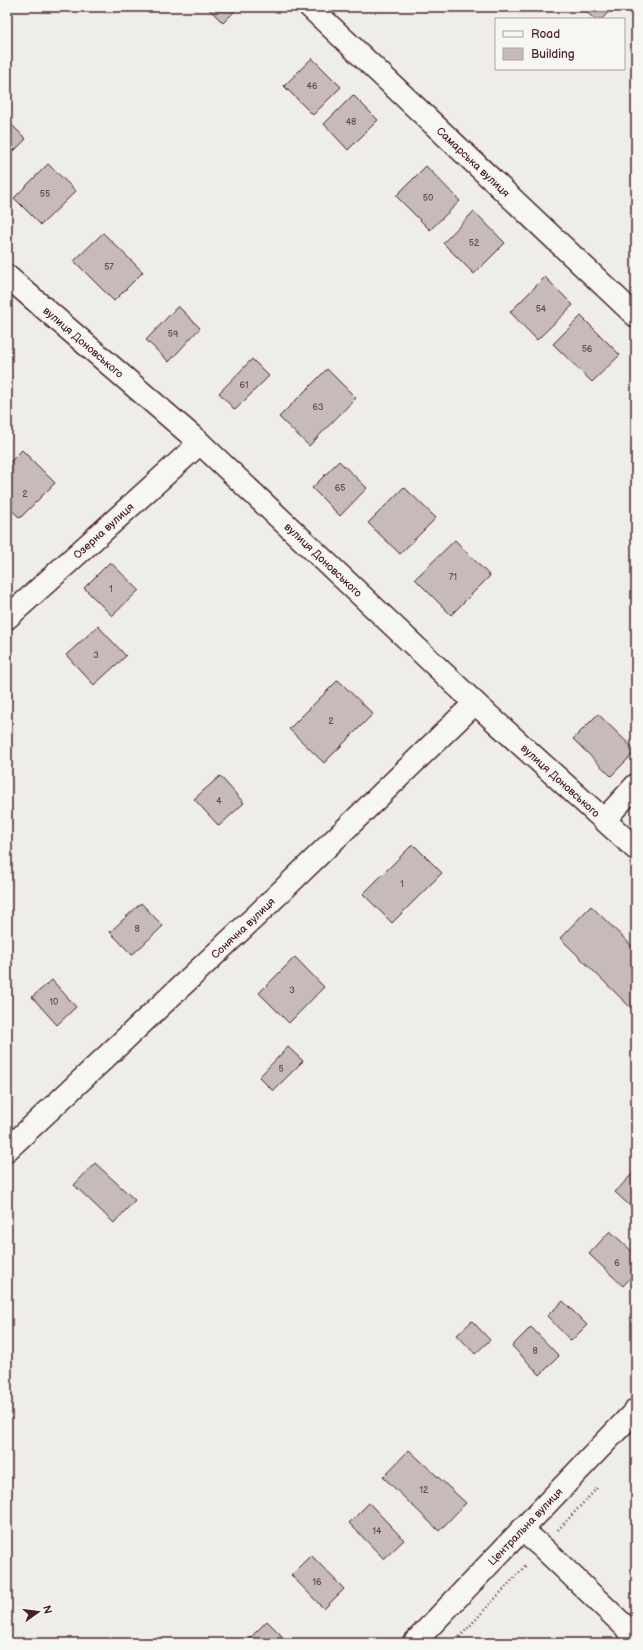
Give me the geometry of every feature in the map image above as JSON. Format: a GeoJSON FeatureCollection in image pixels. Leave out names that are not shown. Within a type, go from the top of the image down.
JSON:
{"type":"FeatureCollection","features":[{"type":"Feature","properties":{"kind":"street","name":"Самарська вулиця"},"geometry":{"type":"LineString","coordinates":[[310,7],[636,316]]}},
{"type":"Feature","properties":{"kind":"street","name":"вулиця Доновського"},"geometry":{"type":"LineString","coordinates":[[7,276],[200,443],[475,703],[636,848]]}},
{"type":"Feature","properties":{"kind":"street","name":"Озерна вулиця"},"geometry":{"type":"LineString","coordinates":[[7,618],[200,443]]}},
{"type":"Feature","properties":{"kind":"street","name":"Сонячна вулиця"},"geometry":{"type":"LineString","coordinates":[[7,1150],[258,914],[475,703]]}},
{"type":"Feature","properties":{"kind":"street"},"geometry":{"type":"LineString","coordinates":[[605,819],[636,785]]}},
{"type":"Feature","properties":{"kind":"street","name":"Центральна вулиця"},"geometry":{"type":"LineString","coordinates":[[414,1643],[636,1410]]}},
{"type":"Feature","properties":{"kind":"street"},"geometry":{"type":"LineString","coordinates":[[522,1530],[542,1547],[636,1637]]}},
{"type":"Feature","properties":{"kind":"building"},"geometry":{"type":"Polygon","coordinates":[[[207,7],[239,7],[223,23],[207,7]]]}},
{"type":"Feature","properties":{"kind":"building"},"geometry":{"type":"Polygon","coordinates":[[[582,7],[613,7],[603,18],[593,18],[582,7]]]}},
{"type":"Feature","properties":{"kind":"building"},"geometry":{"type":"Polygon","coordinates":[[[312,58],[341,87],[313,115],[284,86],[312,58]]]}},
{"type":"Feature","properties":{"kind":"building"},"geometry":{"type":"Polygon","coordinates":[[[353,95],[378,120],[348,150],[324,124],[353,95]]]}},
{"type":"Feature","properties":{"kind":"building"},"geometry":{"type":"Polygon","coordinates":[[[7,120],[26,139],[7,158],[7,120]]]}},
{"type":"Feature","properties":{"kind":"building"},"geometry":{"type":"Polygon","coordinates":[[[48,164],[76,191],[41,225],[14,198],[48,164]]]}},
{"type":"Feature","properties":{"kind":"building"},"geometry":{"type":"Polygon","coordinates":[[[426,166],[460,201],[430,230],[396,196],[426,166]]]}},
{"type":"Feature","properties":{"kind":"building"},"geometry":{"type":"Polygon","coordinates":[[[474,211],[505,243],[474,274],[443,243],[474,211]]]}},
{"type":"Feature","properties":{"kind":"building"},"geometry":{"type":"Polygon","coordinates":[[[103,233],[143,272],[114,301],[74,261],[103,233]]]}},
{"type":"Feature","properties":{"kind":"building"},"geometry":{"type":"Polygon","coordinates":[[[545,277],[573,305],[537,340],[510,312],[545,277]]]}},
{"type":"Feature","properties":{"kind":"building"},"geometry":{"type":"Polygon","coordinates":[[[178,306],[200,328],[169,362],[146,340],[178,306]]]}},
{"type":"Feature","properties":{"kind":"building"},"geometry":{"type":"Polygon","coordinates":[[[581,316],[620,355],[592,382],[553,344],[581,316]]]}},
{"type":"Feature","properties":{"kind":"building"},"geometry":{"type":"Polygon","coordinates":[[[252,359],[269,376],[235,410],[219,393],[252,359]]]}},
{"type":"Feature","properties":{"kind":"building"},"geometry":{"type":"Polygon","coordinates":[[[327,369],[356,398],[309,446],[279,417],[327,369]]]}},
{"type":"Feature","properties":{"kind":"building"},"geometry":{"type":"Polygon","coordinates":[[[22,450],[55,483],[20,518],[7,506],[7,465],[22,450]]]}},
{"type":"Feature","properties":{"kind":"building"},"geometry":{"type":"Polygon","coordinates":[[[339,461],[367,488],[340,516],[312,488],[339,461]]]}},
{"type":"Feature","properties":{"kind":"building"},"geometry":{"type":"Polygon","coordinates":[[[404,487],[436,518],[400,554],[368,523],[404,487]]]}},
{"type":"Feature","properties":{"kind":"building"},"geometry":{"type":"Polygon","coordinates":[[[455,540],[490,576],[451,615],[415,579],[455,540]]]}},
{"type":"Feature","properties":{"kind":"building"},"geometry":{"type":"Polygon","coordinates":[[[110,562],[139,590],[112,616],[84,588],[110,562]]]}},
{"type":"Feature","properties":{"kind":"building"},"geometry":{"type":"Polygon","coordinates":[[[98,626],[126,656],[94,685],[66,655],[98,626]]]}},
{"type":"Feature","properties":{"kind":"building"},"geometry":{"type":"Polygon","coordinates":[[[338,680],[373,714],[324,763],[289,729],[338,680]]]}},
{"type":"Feature","properties":{"kind":"building"},"geometry":{"type":"Polygon","coordinates":[[[598,714],[636,751],[611,776],[573,739],[598,714]]]}},
{"type":"Feature","properties":{"kind":"building"},"geometry":{"type":"Polygon","coordinates":[[[220,776],[244,803],[219,826],[194,799],[220,776]]]}},
{"type":"Feature","properties":{"kind":"building"},"geometry":{"type":"Polygon","coordinates":[[[413,844],[442,873],[392,923],[363,894],[413,844]]]}},
{"type":"Feature","properties":{"kind":"building"},"geometry":{"type":"Polygon","coordinates":[[[141,903],[163,926],[132,955],[110,932],[141,903]]]}},
{"type":"Feature","properties":{"kind":"building"},"geometry":{"type":"Polygon","coordinates":[[[591,906],[636,950],[636,1013],[560,938],[591,906]]]}},
{"type":"Feature","properties":{"kind":"building"},"geometry":{"type":"Polygon","coordinates":[[[295,957],[324,987],[289,1023],[259,993],[295,957]]]}},
{"type":"Feature","properties":{"kind":"building"},"geometry":{"type":"Polygon","coordinates":[[[52,980],[76,1007],[57,1025],[32,997],[52,980]]]}},
{"type":"Feature","properties":{"kind":"building"},"geometry":{"type":"Polygon","coordinates":[[[288,1047],[303,1061],[273,1091],[259,1077],[288,1047]]]}},
{"type":"Feature","properties":{"kind":"building"},"geometry":{"type":"Polygon","coordinates":[[[95,1163],[135,1200],[114,1223],[74,1185],[95,1163]]]}},
{"type":"Feature","properties":{"kind":"building"},"geometry":{"type":"Polygon","coordinates":[[[633,1173],[636,1176],[636,1202],[631,1207],[615,1192],[633,1173]]]}},
{"type":"Feature","properties":{"kind":"building"},"geometry":{"type":"Polygon","coordinates":[[[610,1231],[636,1255],[636,1272],[623,1286],[589,1254],[610,1231]]]}},
{"type":"Feature","properties":{"kind":"building"},"geometry":{"type":"Polygon","coordinates":[[[563,1301],[587,1325],[571,1341],[547,1316],[563,1301]]]}},
{"type":"Feature","properties":{"kind":"building"},"geometry":{"type":"Polygon","coordinates":[[[472,1321],[490,1340],[475,1354],[457,1335],[472,1321]]]}},
{"type":"Feature","properties":{"kind":"building"},"geometry":{"type":"Polygon","coordinates":[[[531,1327],[559,1356],[540,1375],[512,1346],[531,1327]]]}},
{"type":"Feature","properties":{"kind":"building"},"geometry":{"type":"Polygon","coordinates":[[[409,1450],[466,1503],[439,1531],[383,1477],[409,1450]]]}},
{"type":"Feature","properties":{"kind":"building"},"geometry":{"type":"Polygon","coordinates":[[[369,1503],[404,1540],[384,1559],[349,1523],[369,1503]]]}},
{"type":"Feature","properties":{"kind":"building"},"geometry":{"type":"Polygon","coordinates":[[[311,1555],[344,1589],[324,1609],[291,1575],[311,1555]]]}},
{"type":"Feature","properties":{"kind":"building"},"geometry":{"type":"Polygon","coordinates":[[[267,1621],[289,1643],[245,1643],[267,1621]]]}}]}
